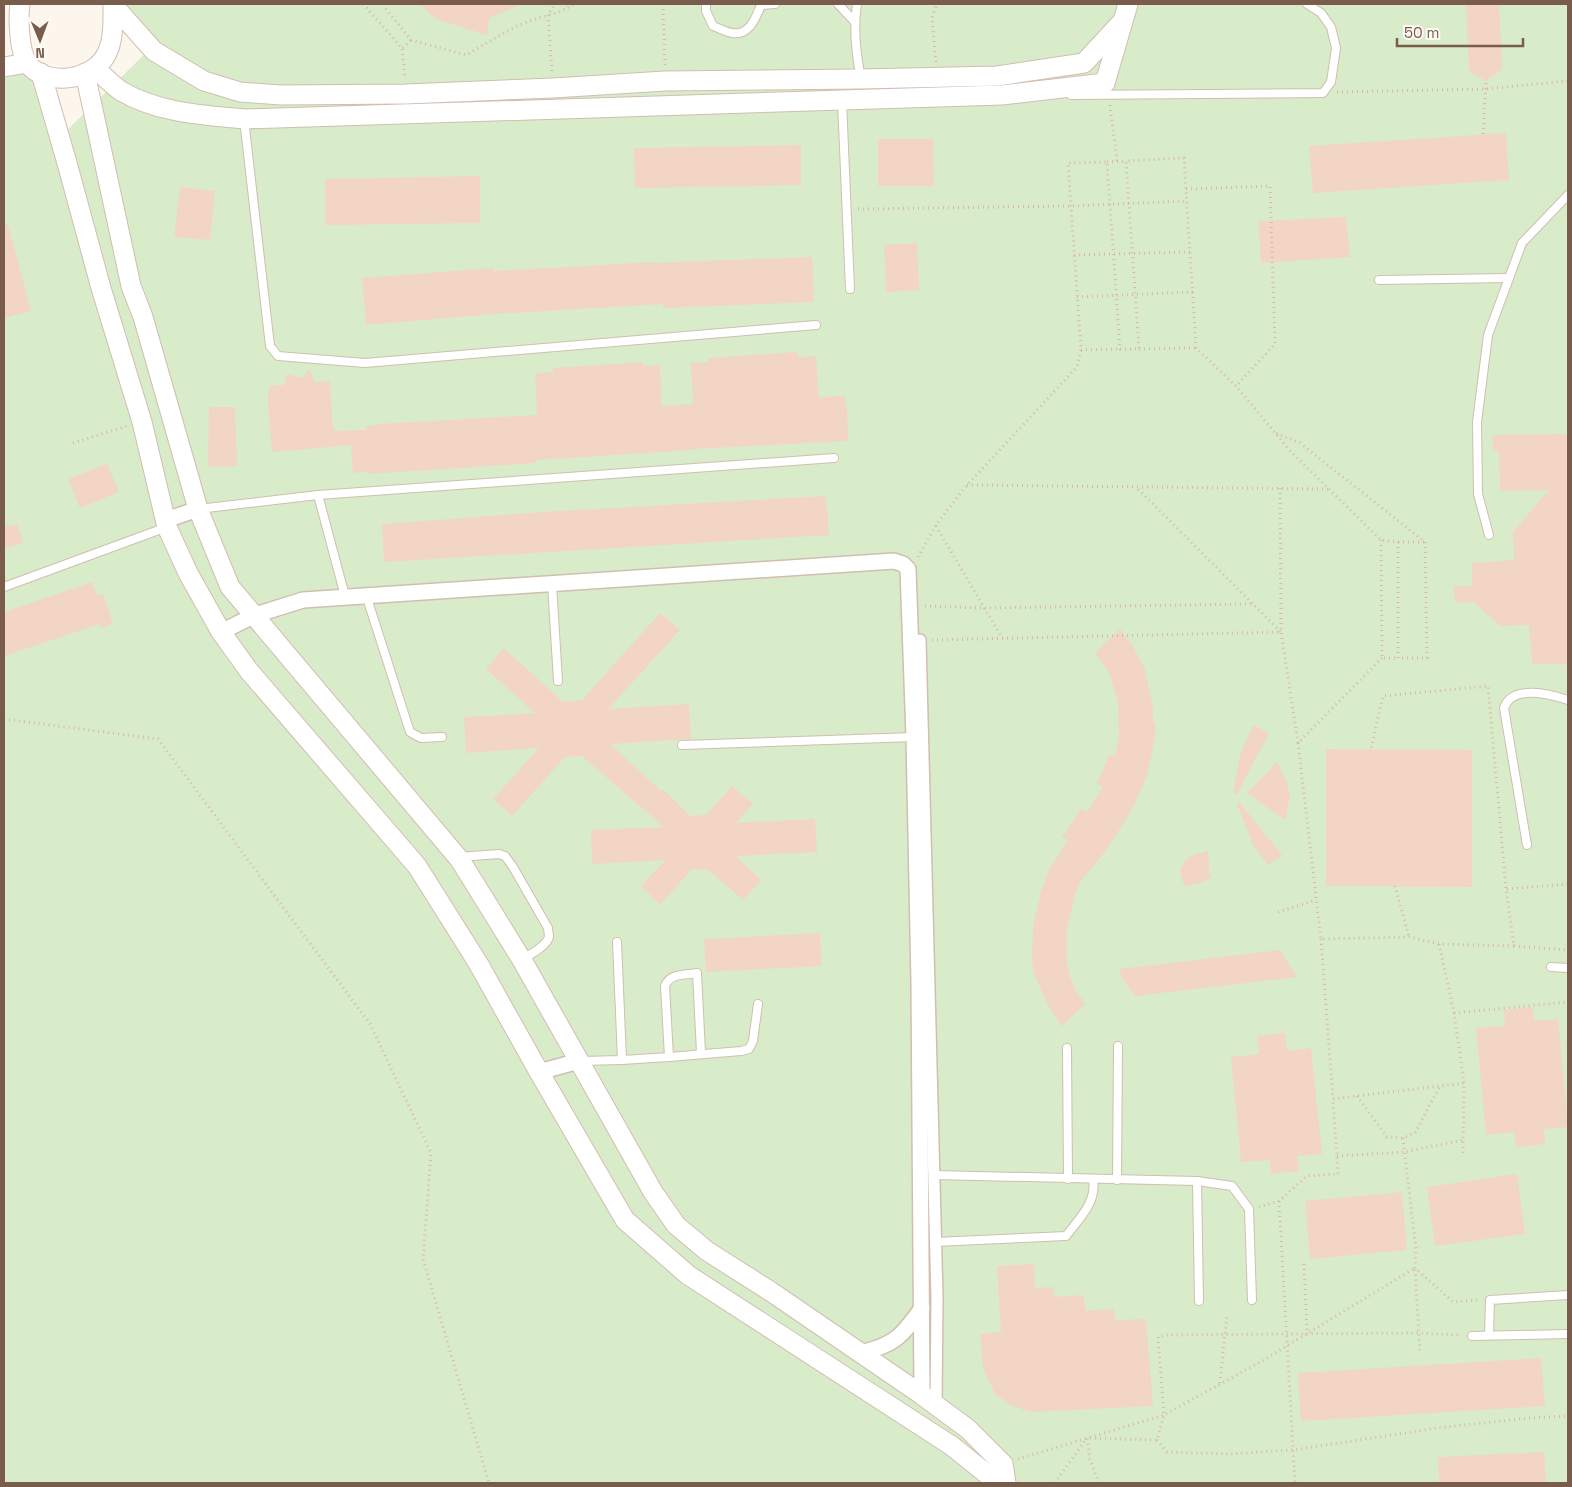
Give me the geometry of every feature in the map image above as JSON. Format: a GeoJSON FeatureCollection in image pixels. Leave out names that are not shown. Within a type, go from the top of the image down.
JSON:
{"type":"FeatureCollection","features":[{"type":"Feature","properties":{"kind":"street"},"geometry":{"type":"LineString","coordinates":[[4,8],[8,4]]}},
{"type":"Feature","properties":{"kind":"street"},"geometry":{"type":"LineString","coordinates":[[20,4],[19,32],[34,68],[67,164],[101,288],[142,422],[167,523],[188,573],[221,632],[249,671],[417,866],[478,963],[539,1072],[626,1220],[688,1275],[952,1446],[998,1483]]}},
{"type":"Feature","properties":{"kind":"street"},"geometry":{"type":"LineString","coordinates":[[4,67],[34,68],[55,78],[69,77],[90,71],[107,53],[113,31],[113,4]]}},
{"type":"Feature","properties":{"kind":"street"},"geometry":{"type":"LineString","coordinates":[[113,4],[154,51],[204,81],[240,92],[281,95],[406,94],[665,81],[997,76],[1084,63],[1126,12]]}},
{"type":"Feature","properties":{"kind":"street"},"geometry":{"type":"LineString","coordinates":[[90,71],[120,90],[149,104],[191,114],[244,119],[1002,95],[1105,83],[1126,12]]}},
{"type":"Feature","properties":{"kind":"street"},"geometry":{"type":"LineString","coordinates":[[90,71],[132,286],[143,317],[198,508],[230,587],[457,857],[522,960],[653,1192],[676,1225],[707,1252],[770,1291],[968,1429],[1003,1464],[1006,1483]]}},
{"type":"Feature","properties":{"kind":"street"},"geometry":{"type":"LineString","coordinates":[[167,523],[198,508]]}},
{"type":"Feature","properties":{"kind":"street"},"geometry":{"type":"LineString","coordinates":[[221,632],[254,615],[303,600],[894,561],[903,564],[908,570],[914,737],[919,982],[922,1308],[929,1400]]}},
{"type":"Feature","properties":{"kind":"street"},"geometry":{"type":"LineString","coordinates":[[920,640],[938,1298],[929,1400]]}},
{"type":"Feature","properties":{"kind":"street"},"geometry":{"type":"LineString","coordinates":[[539,1072],[579,1062]]}},
{"type":"Feature","properties":{"kind":"street"},"geometry":{"type":"LineString","coordinates":[[860,1353],[886,1345],[902,1335],[922,1308]]}},
{"type":"Feature","properties":{"kind":"lane"},"geometry":{"type":"LineString","coordinates":[[706,4],[706,11],[713,26],[733,34],[741,32],[752,25],[761,4],[775,4]]}},
{"type":"Feature","properties":{"kind":"lane"},"geometry":{"type":"LineString","coordinates":[[838,4],[854,21]]}},
{"type":"Feature","properties":{"kind":"lane"},"geometry":{"type":"LineString","coordinates":[[857,4],[854,21],[857,60],[861,79]]}},
{"type":"Feature","properties":{"kind":"lane"},"geometry":{"type":"LineString","coordinates":[[1002,95],[1108,96],[1322,93],[1331,82],[1336,48],[1331,27],[1321,13],[1307,4]]}},
{"type":"Feature","properties":{"kind":"lane"},"geometry":{"type":"LineString","coordinates":[[842,101],[850,290]]}},
{"type":"Feature","properties":{"kind":"lane"},"geometry":{"type":"LineString","coordinates":[[244,119],[270,346],[278,356],[365,363],[816,325]]}},
{"type":"Feature","properties":{"kind":"lane"},"geometry":{"type":"LineString","coordinates":[[1489,535],[1478,494],[1477,422],[1488,335],[1522,243],[1568,195]]}},
{"type":"Feature","properties":{"kind":"lane"},"geometry":{"type":"LineString","coordinates":[[1379,280],[1509,278]]}},
{"type":"Feature","properties":{"kind":"lane"},"geometry":{"type":"LineString","coordinates":[[198,508],[318,495],[834,458]]}},
{"type":"Feature","properties":{"kind":"lane"},"geometry":{"type":"LineString","coordinates":[[318,495],[345,596]]}},
{"type":"Feature","properties":{"kind":"lane"},"geometry":{"type":"LineString","coordinates":[[4,587],[167,523]]}},
{"type":"Feature","properties":{"kind":"lane"},"geometry":{"type":"LineString","coordinates":[[552,584],[558,681]]}},
{"type":"Feature","properties":{"kind":"lane"},"geometry":{"type":"LineString","coordinates":[[366,595],[410,732],[421,738],[442,737]]}},
{"type":"Feature","properties":{"kind":"lane"},"geometry":{"type":"LineString","coordinates":[[1527,845],[1504,708],[1510,698],[1521,693],[1543,694],[1568,700]]}},
{"type":"Feature","properties":{"kind":"lane"},"geometry":{"type":"LineString","coordinates":[[682,746],[914,737]]}},
{"type":"Feature","properties":{"kind":"lane"},"geometry":{"type":"LineString","coordinates":[[457,857],[499,854],[505,856],[513,867],[548,928],[549,937],[522,960]]}},
{"type":"Feature","properties":{"kind":"lane"},"geometry":{"type":"LineString","coordinates":[[617,942],[622,1060]]}},
{"type":"Feature","properties":{"kind":"lane"},"geometry":{"type":"LineString","coordinates":[[1551,967],[1568,968]]}},
{"type":"Feature","properties":{"kind":"lane"},"geometry":{"type":"LineString","coordinates":[[669,1057],[665,986],[667,980],[673,976],[697,973],[701,1053]]}},
{"type":"Feature","properties":{"kind":"lane"},"geometry":{"type":"LineString","coordinates":[[579,1062],[669,1057],[749,1049],[753,1041],[758,1004]]}},
{"type":"Feature","properties":{"kind":"lane"},"geometry":{"type":"LineString","coordinates":[[1117,1180],[1118,1046]]}},
{"type":"Feature","properties":{"kind":"lane"},"geometry":{"type":"LineString","coordinates":[[1067,1048],[1068,1179]]}},
{"type":"Feature","properties":{"kind":"lane"},"geometry":{"type":"LineString","coordinates":[[934,1175],[1197,1181],[1232,1186],[1249,1209],[1252,1300]]}},
{"type":"Feature","properties":{"kind":"lane"},"geometry":{"type":"LineString","coordinates":[[935,1242],[1066,1236],[1088,1207],[1094,1186],[1093,1180]]}},
{"type":"Feature","properties":{"kind":"lane"},"geometry":{"type":"LineString","coordinates":[[1197,1181],[1199,1301]]}},
{"type":"Feature","properties":{"kind":"lane"},"geometry":{"type":"LineString","coordinates":[[1489,1335],[1490,1300],[1568,1294]]}},
{"type":"Feature","properties":{"kind":"lane"},"geometry":{"type":"LineString","coordinates":[[1472,1336],[1568,1334]]}},
{"type":"Feature","properties":{"kind":"path"},"geometry":{"type":"LineString","coordinates":[[363,4],[402,48],[406,94]]}},
{"type":"Feature","properties":{"kind":"path"},"geometry":{"type":"LineString","coordinates":[[385,4],[385,8],[411,40],[466,55],[523,24],[562,12],[574,4]]}},
{"type":"Feature","properties":{"kind":"path"},"geometry":{"type":"LineString","coordinates":[[553,88],[548,15],[555,4]]}},
{"type":"Feature","properties":{"kind":"path"},"geometry":{"type":"LineString","coordinates":[[663,4],[665,81]]}},
{"type":"Feature","properties":{"kind":"path"},"geometry":{"type":"LineString","coordinates":[[938,4],[932,18],[938,77]]}},
{"type":"Feature","properties":{"kind":"path"},"geometry":{"type":"LineString","coordinates":[[402,48],[411,40]]}},
{"type":"Feature","properties":{"kind":"path"},"geometry":{"type":"LineString","coordinates":[[1483,134],[1486,81]]}},
{"type":"Feature","properties":{"kind":"path"},"geometry":{"type":"LineString","coordinates":[[1322,93],[1485,89],[1568,82]]}},
{"type":"Feature","properties":{"kind":"path"},"geometry":{"type":"LineString","coordinates":[[1108,96],[1117,161]]}},
{"type":"Feature","properties":{"kind":"path"},"geometry":{"type":"LineString","coordinates":[[918,558],[936,526],[967,485],[1077,367],[1081,350],[1068,163],[1184,158],[1196,348],[1236,386],[1273,432],[1381,540],[1425,542]]}},
{"type":"Feature","properties":{"kind":"path"},"geometry":{"type":"LineString","coordinates":[[1126,161],[1139,349]]}},
{"type":"Feature","properties":{"kind":"path"},"geometry":{"type":"LineString","coordinates":[[1107,162],[1120,349]]}},
{"type":"Feature","properties":{"kind":"path"},"geometry":{"type":"LineString","coordinates":[[1186,189],[1270,186],[1275,344],[1236,386]]}},
{"type":"Feature","properties":{"kind":"path"},"geometry":{"type":"LineString","coordinates":[[847,209],[1071,206],[1187,201]]}},
{"type":"Feature","properties":{"kind":"path"},"geometry":{"type":"LineString","coordinates":[[1074,255],[1191,252]]}},
{"type":"Feature","properties":{"kind":"path"},"geometry":{"type":"LineString","coordinates":[[1077,297],[1193,292]]}},
{"type":"Feature","properties":{"kind":"path"},"geometry":{"type":"LineString","coordinates":[[1081,350],[1196,348]]}},
{"type":"Feature","properties":{"kind":"path"},"geometry":{"type":"LineString","coordinates":[[73,443],[142,422]]}},
{"type":"Feature","properties":{"kind":"path"},"geometry":{"type":"LineString","coordinates":[[1273,432],[1300,443],[1425,542]]}},
{"type":"Feature","properties":{"kind":"path"},"geometry":{"type":"LineString","coordinates":[[967,485],[1328,489]]}},
{"type":"Feature","properties":{"kind":"path"},"geometry":{"type":"LineString","coordinates":[[1136,486],[1281,632]]}},
{"type":"Feature","properties":{"kind":"path"},"geometry":{"type":"LineString","coordinates":[[1249,1209],[1280,1201],[1307,1176],[1338,1174],[1321,940],[1298,743],[1281,632],[1280,488]]}},
{"type":"Feature","properties":{"kind":"path"},"geometry":{"type":"LineString","coordinates":[[936,526],[1002,638]]}},
{"type":"Feature","properties":{"kind":"path"},"geometry":{"type":"LineString","coordinates":[[1298,743],[1382,658],[1381,540]]}},
{"type":"Feature","properties":{"kind":"path"},"geometry":{"type":"LineString","coordinates":[[1398,542],[1398,658]]}},
{"type":"Feature","properties":{"kind":"path"},"geometry":{"type":"LineString","coordinates":[[1382,658],[1427,658],[1425,542]]}},
{"type":"Feature","properties":{"kind":"path"},"geometry":{"type":"LineString","coordinates":[[919,606],[984,608],[1253,604]]}},
{"type":"Feature","properties":{"kind":"path"},"geometry":{"type":"LineString","coordinates":[[920,640],[1281,632]]}},
{"type":"Feature","properties":{"kind":"path"},"geometry":{"type":"LineString","coordinates":[[1371,749],[1384,696],[1488,686],[1506,889],[1514,946]]}},
{"type":"Feature","properties":{"kind":"path"},"geometry":{"type":"LineString","coordinates":[[4,719],[158,739],[370,1024],[431,1153],[423,1259],[489,1483]]}},
{"type":"Feature","properties":{"kind":"path"},"geometry":{"type":"LineString","coordinates":[[1506,889],[1568,884]]}},
{"type":"Feature","properties":{"kind":"path"},"geometry":{"type":"LineString","coordinates":[[1395,886],[1409,937]]}},
{"type":"Feature","properties":{"kind":"path"},"geometry":{"type":"LineString","coordinates":[[1278,912],[1316,900]]}},
{"type":"Feature","properties":{"kind":"path"},"geometry":{"type":"LineString","coordinates":[[1321,940],[1409,937],[1439,944],[1568,950]]}},
{"type":"Feature","properties":{"kind":"path"},"geometry":{"type":"LineString","coordinates":[[1439,944],[1454,1013],[1464,1083],[1463,1155]]}},
{"type":"Feature","properties":{"kind":"path"},"geometry":{"type":"LineString","coordinates":[[1454,1013],[1568,1002]]}},
{"type":"Feature","properties":{"kind":"path"},"geometry":{"type":"LineString","coordinates":[[1333,1099],[1464,1083]]}},
{"type":"Feature","properties":{"kind":"path"},"geometry":{"type":"LineString","coordinates":[[1357,1096],[1387,1137],[1403,1138],[1416,1133],[1440,1086]]}},
{"type":"Feature","properties":{"kind":"path"},"geometry":{"type":"LineString","coordinates":[[1403,1138],[1416,1249],[1415,1268],[1420,1353]]}},
{"type":"Feature","properties":{"kind":"path"},"geometry":{"type":"LineString","coordinates":[[1337,1156],[1404,1152],[1463,1140]]}},
{"type":"Feature","properties":{"kind":"path"},"geometry":{"type":"LineString","coordinates":[[1280,1201],[1295,1483]]}},
{"type":"Feature","properties":{"kind":"path"},"geometry":{"type":"LineString","coordinates":[[1304,1264],[1307,1334]]}},
{"type":"Feature","properties":{"kind":"path"},"geometry":{"type":"LineString","coordinates":[[1415,1268],[1453,1302],[1490,1300]]}},
{"type":"Feature","properties":{"kind":"path"},"geometry":{"type":"LineString","coordinates":[[1003,1464],[1164,1415],[1287,1346],[1415,1268]]}},
{"type":"Feature","properties":{"kind":"path"},"geometry":{"type":"LineString","coordinates":[[1220,1384],[1226,1315]]}},
{"type":"Feature","properties":{"kind":"path"},"geometry":{"type":"LineString","coordinates":[[1157,1440],[1164,1415],[1158,1337],[1167,1335],[1418,1333],[1472,1336]]}},
{"type":"Feature","properties":{"kind":"path"},"geometry":{"type":"LineString","coordinates":[[1086,1438],[1157,1440],[1167,1452],[1228,1454],[1293,1450],[1437,1428],[1568,1416]]}},
{"type":"Feature","properties":{"kind":"path"},"geometry":{"type":"LineString","coordinates":[[1055,1483],[1086,1438]]}},
{"type":"Feature","properties":{"kind":"path"},"geometry":{"type":"LineString","coordinates":[[1086,1438],[1090,1460],[1099,1483]]}},
{"type":"Feature","properties":{"kind":"green space"},"geometry":{"type":"Polygon","coordinates":[[[124,4],[1568,4],[1568,1483],[4,1483],[4,73],[27,63],[52,145],[158,41],[124,4]]]}},
{"type":"Feature","properties":{"kind":"building"},"geometry":{"type":"Polygon","coordinates":[[[420,4],[522,4],[489,18],[487,35],[436,19],[420,4]]]}},
{"type":"Feature","properties":{"kind":"building"},"geometry":{"type":"Polygon","coordinates":[[[1466,4],[1499,4],[1502,69],[1486,81],[1469,71],[1466,4]]]}},
{"type":"Feature","properties":{"kind":"building"},"geometry":{"type":"Polygon","coordinates":[[[1506,133],[1509,180],[1313,193],[1309,146],[1506,133]]]}},
{"type":"Feature","properties":{"kind":"building"},"geometry":{"type":"Polygon","coordinates":[[[878,139],[933,139],[934,186],[878,186],[878,139]]]}},
{"type":"Feature","properties":{"kind":"building"},"geometry":{"type":"Polygon","coordinates":[[[801,145],[801,185],[635,188],[634,148],[801,145]]]}},
{"type":"Feature","properties":{"kind":"building"},"geometry":{"type":"Polygon","coordinates":[[[480,176],[480,223],[325,225],[325,179],[480,176]]]}},
{"type":"Feature","properties":{"kind":"building"},"geometry":{"type":"Polygon","coordinates":[[[180,187],[215,191],[210,240],[174,237],[180,187]]]}},
{"type":"Feature","properties":{"kind":"building"},"geometry":{"type":"Polygon","coordinates":[[[1346,217],[1350,257],[1261,263],[1258,221],[1346,217]]]}},
{"type":"Feature","properties":{"kind":"building"},"geometry":{"type":"Polygon","coordinates":[[[4,225],[8,225],[31,311],[4,318],[4,225]]]}},
{"type":"Feature","properties":{"kind":"building"},"geometry":{"type":"Polygon","coordinates":[[[917,243],[919,290],[886,292],[884,245],[917,243]]]}},
{"type":"Feature","properties":{"kind":"building"},"geometry":{"type":"Polygon","coordinates":[[[812,257],[814,302],[663,308],[663,304],[494,314],[366,325],[362,278],[493,268],[494,271],[652,262],[812,257]]]}},
{"type":"Feature","properties":{"kind":"building"},"geometry":{"type":"Polygon","coordinates":[[[797,352],[798,357],[816,356],[819,397],[845,396],[848,441],[692,449],[536,460],[536,463],[369,474],[369,472],[353,473],[351,445],[272,452],[268,406],[269,386],[284,385],[287,374],[303,378],[309,369],[315,382],[330,381],[333,431],[366,430],[366,426],[380,424],[537,415],[535,373],[553,372],[553,368],[643,362],[643,366],[660,365],[662,406],[693,404],[691,363],[708,362],[708,358],[797,352]]]}},
{"type":"Feature","properties":{"kind":"building"},"geometry":{"type":"Polygon","coordinates":[[[209,407],[235,407],[237,466],[208,467],[209,407]]]}},
{"type":"Feature","properties":{"kind":"building"},"geometry":{"type":"Polygon","coordinates":[[[1568,434],[1568,664],[1532,664],[1529,625],[1500,626],[1474,602],[1455,603],[1454,586],[1472,586],[1472,563],[1514,560],[1513,532],[1549,490],[1500,491],[1499,451],[1493,451],[1492,435],[1568,434]]]}},
{"type":"Feature","properties":{"kind":"building"},"geometry":{"type":"Polygon","coordinates":[[[107,464],[119,492],[80,508],[68,479],[107,464]]]}},
{"type":"Feature","properties":{"kind":"building"},"geometry":{"type":"Polygon","coordinates":[[[826,496],[829,535],[384,562],[382,524],[542,512],[826,496]]]}},
{"type":"Feature","properties":{"kind":"building"},"geometry":{"type":"Polygon","coordinates":[[[17,524],[23,543],[4,548],[4,527],[17,524]]]}},
{"type":"Feature","properties":{"kind":"building"},"geometry":{"type":"Polygon","coordinates":[[[92,582],[97,596],[103,594],[113,624],[100,628],[99,624],[4,656],[4,612],[92,582]]]}},
{"type":"Feature","properties":{"kind":"building"},"geometry":{"type":"Polygon","coordinates":[[[660,613],[680,630],[608,709],[689,704],[691,739],[610,744],[661,791],[663,789],[690,816],[706,815],[732,786],[753,804],[736,823],[815,819],[817,852],[736,856],[761,880],[743,900],[708,870],[692,869],[660,905],[641,886],[666,860],[592,864],[591,830],[664,827],[582,756],[565,757],[512,816],[493,799],[539,748],[466,753],[464,717],[535,713],[486,669],[504,648],[563,702],[582,700],[660,613]]]}},
{"type":"Feature","properties":{"kind":"building"},"geometry":{"type":"Polygon","coordinates":[[[1120,629],[1132,645],[1145,669],[1153,710],[1153,722],[1156,723],[1155,736],[1147,775],[1133,808],[1107,849],[1080,882],[1075,894],[1067,930],[1067,961],[1069,974],[1075,989],[1085,1004],[1062,1026],[1047,1004],[1034,973],[1032,961],[1033,927],[1041,891],[1049,870],[1068,840],[1062,837],[1081,809],[1087,812],[1103,787],[1097,784],[1109,755],[1115,756],[1119,735],[1118,703],[1109,672],[1095,653],[1120,629]]]}},
{"type":"Feature","properties":{"kind":"building"},"geometry":{"type":"Polygon","coordinates":[[[1253,725],[1269,733],[1237,794],[1233,793],[1240,755],[1253,725]]]}},
{"type":"Feature","properties":{"kind":"building"},"geometry":{"type":"Polygon","coordinates":[[[1326,749],[1472,750],[1472,887],[1326,886],[1326,749]]]}},
{"type":"Feature","properties":{"kind":"building"},"geometry":{"type":"Polygon","coordinates":[[[1277,762],[1287,783],[1290,796],[1285,820],[1247,793],[1277,762]]]}},
{"type":"Feature","properties":{"kind":"building"},"geometry":{"type":"Polygon","coordinates":[[[1239,802],[1282,855],[1268,865],[1253,845],[1237,804],[1239,802]]]}},
{"type":"Feature","properties":{"kind":"building"},"geometry":{"type":"Polygon","coordinates":[[[1208,851],[1211,877],[1203,882],[1185,886],[1180,870],[1185,861],[1193,855],[1208,851]]]}},
{"type":"Feature","properties":{"kind":"building"},"geometry":{"type":"Polygon","coordinates":[[[820,933],[822,966],[706,972],[704,939],[820,933]]]}},
{"type":"Feature","properties":{"kind":"building"},"geometry":{"type":"Polygon","coordinates":[[[1280,950],[1297,977],[1135,996],[1121,977],[1120,969],[1280,950]]]}},
{"type":"Feature","properties":{"kind":"building"},"geometry":{"type":"Polygon","coordinates":[[[1533,1007],[1534,1021],[1558,1019],[1568,1127],[1544,1129],[1545,1144],[1516,1147],[1514,1132],[1486,1135],[1476,1028],[1505,1026],[1504,1010],[1533,1007]]]}},
{"type":"Feature","properties":{"kind":"building"},"geometry":{"type":"Polygon","coordinates":[[[1285,1033],[1287,1051],[1311,1048],[1322,1154],[1297,1156],[1299,1171],[1271,1174],[1270,1160],[1241,1162],[1231,1057],[1259,1054],[1257,1036],[1285,1033]]]}},
{"type":"Feature","properties":{"kind":"building"},"geometry":{"type":"Polygon","coordinates":[[[1517,1174],[1525,1234],[1435,1246],[1427,1187],[1517,1174]]]}},
{"type":"Feature","properties":{"kind":"building"},"geometry":{"type":"Polygon","coordinates":[[[1402,1192],[1407,1250],[1310,1259],[1305,1201],[1402,1192]]]}},
{"type":"Feature","properties":{"kind":"building"},"geometry":{"type":"Polygon","coordinates":[[[1034,1264],[1035,1288],[1053,1287],[1054,1297],[1084,1295],[1085,1311],[1114,1309],[1115,1320],[1146,1319],[1153,1406],[1031,1412],[1012,1406],[995,1394],[983,1368],[980,1334],[1001,1332],[997,1266],[1034,1264]]]}},
{"type":"Feature","properties":{"kind":"building"},"geometry":{"type":"Polygon","coordinates":[[[1541,1358],[1545,1406],[1301,1421],[1298,1373],[1541,1358]]]}},
{"type":"Feature","properties":{"kind":"building"},"geometry":{"type":"Polygon","coordinates":[[[1544,1452],[1546,1483],[1439,1483],[1438,1457],[1544,1452]]]}}]}
